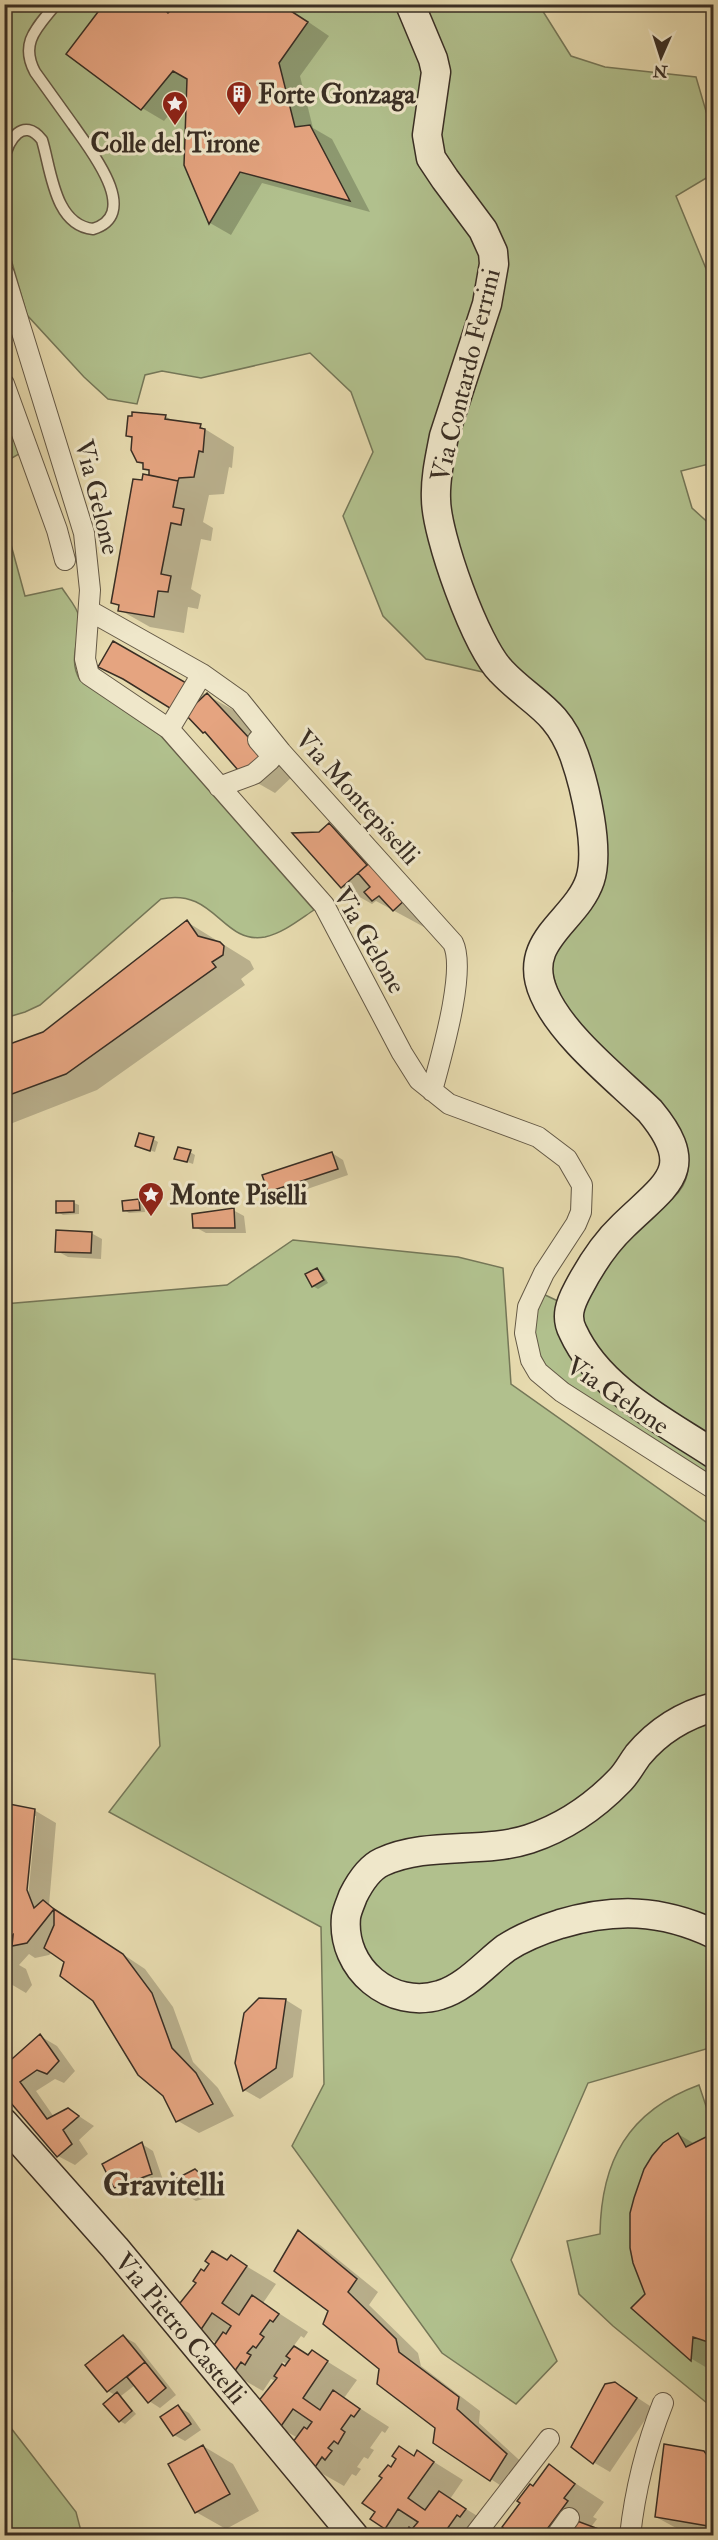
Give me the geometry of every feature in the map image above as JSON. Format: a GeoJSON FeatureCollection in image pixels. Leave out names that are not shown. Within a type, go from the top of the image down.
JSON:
{"type":"FeatureCollection","features":[{"type":"Feature","properties":{"kind":"main road","name":"Via Contardo Ferrini"},"geometry":{"type":"LineString","coordinates":[[410,4],[433,59],[436,72],[427,135],[431,158],[483,230],[493,252],[494,264],[487,304],[444,436],[436,501],[442,540],[472,618],[491,659],[510,680],[542,705],[564,732],[582,783],[594,847],[594,865],[584,894],[544,943],[538,967],[540,980],[543,992],[564,1025],[650,1111],[662,1126],[673,1149],[674,1168],[666,1186],[624,1226],[597,1257],[570,1306],[569,1323],[582,1348],[614,1386],[714,1454]]}},
{"type":"Feature","properties":{"kind":"main road"},"geometry":{"type":"LineString","coordinates":[[714,1707],[672,1724],[638,1755],[622,1778],[588,1810],[549,1831],[515,1843],[411,1854],[380,1863],[358,1886],[346,1916],[349,1951],[360,1970],[372,1982],[388,1991],[407,1998],[424,1999],[443,1995],[458,1986],[517,1941],[545,1929],[592,1915],[645,1913],[687,1923],[714,1934]]}},
{"type":"Feature","properties":{"kind":"main road","name":"Via Pietro Castelli"},"geometry":{"type":"LineString","coordinates":[[4,2122],[115,2248],[354,2535]]}},
{"type":"Feature","properties":{"kind":"street","name":"Via Gelone"},"geometry":{"type":"LineString","coordinates":[[4,274],[80,516],[87,549],[90,611],[85,659],[90,675],[169,729],[324,905],[402,1053],[419,1080],[432,1091],[468,1113],[538,1137],[567,1159],[582,1185],[581,1212],[576,1224],[544,1273],[528,1307],[525,1333],[527,1347],[538,1372],[562,1392],[714,1489]]}},
{"type":"Feature","properties":{"kind":"street"},"geometry":{"type":"LineString","coordinates":[[4,384],[57,530],[65,560]]}},
{"type":"Feature","properties":{"kind":"street","name":"Via Montepiselli"},"geometry":{"type":"LineString","coordinates":[[90,611],[202,674],[240,701],[281,752],[453,943],[458,952],[458,960],[447,1038],[432,1091]]}},
{"type":"Feature","properties":{"kind":"street"},"geometry":{"type":"LineString","coordinates":[[169,729],[202,674]]}},
{"type":"Feature","properties":{"kind":"street"},"geometry":{"type":"LineString","coordinates":[[219,787],[254,774],[270,759],[271,754],[227,704],[230,693]]}},
{"type":"Feature","properties":{"kind":"street"},"geometry":{"type":"LineString","coordinates":[[630,2535],[633,2508],[649,2438],[663,2403]]}},
{"type":"Feature","properties":{"kind":"street"},"geometry":{"type":"LineString","coordinates":[[474,2535],[549,2439]]}},
{"type":"Feature","properties":{"kind":"street"},"geometry":{"type":"LineString","coordinates":[[556,2535],[569,2518]]}},
{"type":"Feature","properties":{"kind":"lane"},"geometry":{"type":"LineString","coordinates":[[4,160],[9,145],[19,132],[24,130],[37,134],[42,140],[60,203],[70,218],[77,224],[93,229],[108,221],[111,214],[112,197],[104,169],[35,72],[28,54],[32,37],[56,4]]}},
{"type":"Feature","properties":{"kind":"green space"},"geometry":{"type":"Polygon","coordinates":[[[4,5],[539,5],[571,56],[605,67],[696,77],[713,135],[713,174],[676,196],[714,288],[713,463],[681,471],[692,508],[714,528],[713,1442],[647,1400],[587,1343],[578,1304],[631,1234],[682,1188],[687,1177],[688,1162],[686,1144],[565,1013],[551,969],[558,944],[590,907],[582,745],[500,676],[426,659],[383,616],[343,516],[373,452],[351,392],[310,353],[201,378],[162,371],[145,375],[137,404],[108,399],[84,377],[27,315],[5,238],[4,5]]]}},
{"type":"Feature","properties":{"kind":"green space"},"geometry":{"type":"Polygon","coordinates":[[[4,417],[11,417],[26,450],[5,462],[4,417]]]}},
{"type":"Feature","properties":{"kind":"green space"},"geometry":{"type":"Polygon","coordinates":[[[4,519],[25,596],[62,588],[77,610],[79,625],[74,657],[76,672],[80,680],[161,736],[314,910],[278,933],[265,937],[250,937],[238,933],[194,901],[179,898],[161,899],[40,1005],[5,1018],[5,899],[12,891],[4,881],[4,650],[7,647],[4,644],[4,519]]]}},
{"type":"Feature","properties":{"kind":"green space"},"geometry":{"type":"Polygon","coordinates":[[[293,1240],[458,1257],[503,1268],[511,1384],[713,1527],[713,2047],[588,2083],[511,2260],[557,2361],[516,2404],[442,2353],[292,2146],[324,2084],[321,1927],[109,1812],[160,1746],[155,1674],[5,1660],[4,1304],[227,1285],[293,1240]]]}},
{"type":"Feature","properties":{"kind":"green space"},"geometry":{"type":"Polygon","coordinates":[[[543,1294],[560,1302],[557,1315],[713,1467],[713,1479],[551,1373],[539,1354],[534,1335],[536,1315],[543,1294]]]}},
{"type":"Feature","properties":{"kind":"green space"},"geometry":{"type":"Polygon","coordinates":[[[699,2085],[714,2130],[713,2408],[613,2326],[579,2294],[567,2241],[600,2234],[606,2184],[613,2162],[623,2142],[637,2124],[674,2096],[699,2085]]]}},
{"type":"Feature","properties":{"kind":"green space"},"geometry":{"type":"Polygon","coordinates":[[[4,2419],[76,2512],[82,2535],[5,2535],[4,2419]]]}},
{"type":"Feature","properties":{"kind":"building","name":"Forte Gonzaga"},"geometry":{"type":"Polygon","coordinates":[[[104,4],[159,4],[168,13],[177,4],[280,4],[308,22],[279,63],[295,127],[310,125],[350,201],[240,172],[209,224],[184,165],[187,79],[173,71],[141,110],[66,54],[104,4]]]}},
{"type":"Feature","properties":{"kind":"building"},"geometry":{"type":"Polygon","coordinates":[[[132,412],[166,415],[165,419],[201,424],[200,428],[205,429],[203,452],[199,451],[194,477],[179,478],[178,481],[149,475],[149,470],[143,469],[143,463],[137,462],[131,450],[132,437],[126,436],[128,416],[132,416],[132,412]]]}},
{"type":"Feature","properties":{"kind":"building"},"geometry":{"type":"Polygon","coordinates":[[[143,474],[178,481],[173,507],[184,509],[181,525],[171,523],[161,574],[171,576],[168,592],[158,591],[154,617],[118,611],[119,605],[111,603],[133,479],[142,480],[143,474]]]}},
{"type":"Feature","properties":{"kind":"building"},"geometry":{"type":"Polygon","coordinates":[[[113,641],[188,684],[173,710],[123,679],[98,667],[113,641]]]}},
{"type":"Feature","properties":{"kind":"building"},"geometry":{"type":"Polygon","coordinates":[[[207,693],[266,756],[244,777],[205,732],[203,733],[185,714],[207,693]]]}},
{"type":"Feature","properties":{"kind":"building"},"geometry":{"type":"Polygon","coordinates":[[[329,823],[367,865],[341,888],[292,833],[319,832],[329,823]]]}},
{"type":"Feature","properties":{"kind":"building"},"geometry":{"type":"Polygon","coordinates":[[[373,860],[407,898],[393,911],[379,896],[372,901],[364,892],[370,887],[358,873],[373,860]]]}},
{"type":"Feature","properties":{"kind":"building"},"geometry":{"type":"Polygon","coordinates":[[[187,920],[198,936],[220,942],[224,946],[223,955],[212,962],[216,967],[66,1074],[4,1097],[4,1046],[43,1032],[187,920]]]}},
{"type":"Feature","properties":{"kind":"building"},"geometry":{"type":"Polygon","coordinates":[[[139,1133],[154,1137],[150,1151],[135,1146],[139,1133]]]}},
{"type":"Feature","properties":{"kind":"building"},"geometry":{"type":"Polygon","coordinates":[[[178,1147],[191,1150],[187,1162],[174,1159],[178,1147]]]}},
{"type":"Feature","properties":{"kind":"building"},"geometry":{"type":"Polygon","coordinates":[[[332,1152],[338,1169],[268,1192],[262,1175],[332,1152]]]}},
{"type":"Feature","properties":{"kind":"building"},"geometry":{"type":"Polygon","coordinates":[[[139,1199],[140,1210],[123,1211],[122,1201],[139,1199]]]}},
{"type":"Feature","properties":{"kind":"building"},"geometry":{"type":"Polygon","coordinates":[[[56,1201],[74,1201],[74,1212],[56,1213],[56,1201]]]}},
{"type":"Feature","properties":{"kind":"building"},"geometry":{"type":"Polygon","coordinates":[[[234,1208],[235,1228],[193,1228],[192,1214],[234,1208]]]}},
{"type":"Feature","properties":{"kind":"building"},"geometry":{"type":"Polygon","coordinates":[[[56,1230],[92,1232],[91,1253],[55,1252],[56,1230]]]}},
{"type":"Feature","properties":{"kind":"building"},"geometry":{"type":"Polygon","coordinates":[[[317,1268],[324,1280],[312,1287],[305,1274],[317,1268]]]}},
{"type":"Feature","properties":{"kind":"building"},"geometry":{"type":"Polygon","coordinates":[[[4,1803],[35,1809],[27,1890],[34,1908],[43,1900],[54,1909],[27,1943],[12,1946],[13,1935],[4,1945],[4,1803]]]}},
{"type":"Feature","properties":{"kind":"building"},"geometry":{"type":"Polygon","coordinates":[[[54,1909],[123,1954],[152,1993],[172,2048],[196,2073],[213,2104],[176,2122],[163,2096],[138,2075],[93,2001],[60,1976],[64,1962],[44,1948],[54,1925],[54,1909]]]}},
{"type":"Feature","properties":{"kind":"building"},"geometry":{"type":"Polygon","coordinates":[[[4,1956],[11,1973],[4,1980],[4,1956]]]}},
{"type":"Feature","properties":{"kind":"building"},"geometry":{"type":"Polygon","coordinates":[[[259,1998],[286,1999],[276,2068],[243,2091],[235,2063],[244,2013],[259,1998]]]}},
{"type":"Feature","properties":{"kind":"building"},"geometry":{"type":"Polygon","coordinates":[[[40,2034],[59,2061],[47,2074],[37,2070],[20,2082],[47,2119],[68,2108],[79,2116],[63,2130],[72,2144],[57,2157],[4,2095],[4,2066],[40,2034]]]}},
{"type":"Feature","properties":{"kind":"building"},"geometry":{"type":"Polygon","coordinates":[[[678,2133],[686,2147],[714,2133],[714,2344],[693,2337],[691,2361],[631,2308],[645,2294],[630,2248],[630,2213],[634,2198],[644,2169],[652,2156],[663,2143],[678,2133]]]}},
{"type":"Feature","properties":{"kind":"building"},"geometry":{"type":"Polygon","coordinates":[[[142,2142],[152,2174],[114,2188],[102,2164],[142,2142]]]}},
{"type":"Feature","properties":{"kind":"building"},"geometry":{"type":"Polygon","coordinates":[[[195,2169],[214,2187],[184,2196],[170,2182],[195,2169]]]}},
{"type":"Feature","properties":{"kind":"building"},"geometry":{"type":"Polygon","coordinates":[[[298,2230],[357,2279],[348,2292],[396,2339],[399,2352],[459,2397],[457,2409],[507,2454],[490,2481],[433,2443],[435,2428],[377,2384],[379,2369],[323,2324],[328,2311],[274,2271],[298,2230]]]}},
{"type":"Feature","properties":{"kind":"building"},"geometry":{"type":"Polygon","coordinates":[[[212,2251],[227,2260],[231,2255],[247,2266],[222,2303],[239,2315],[252,2295],[279,2314],[273,2322],[270,2320],[260,2334],[264,2337],[256,2348],[253,2346],[247,2353],[251,2355],[245,2365],[241,2362],[232,2375],[210,2351],[223,2332],[226,2334],[231,2326],[212,2313],[198,2334],[176,2308],[196,2283],[193,2281],[201,2269],[204,2271],[209,2264],[205,2261],[212,2251]]]}},
{"type":"Feature","properties":{"kind":"building"},"geometry":{"type":"Polygon","coordinates":[[[123,2335],[145,2362],[107,2392],[85,2365],[123,2335]]]}},
{"type":"Feature","properties":{"kind":"building"},"geometry":{"type":"Polygon","coordinates":[[[294,2346],[308,2355],[312,2350],[328,2361],[303,2398],[320,2410],[333,2390],[360,2409],[354,2417],[351,2415],[341,2429],[345,2432],[338,2444],[334,2441],[328,2448],[332,2451],[325,2460],[322,2457],[313,2470],[290,2446],[304,2427],[307,2429],[312,2422],[293,2409],[279,2429],[257,2403],[277,2378],[274,2376],[282,2364],[285,2366],[290,2359],[286,2356],[294,2346]]]}},
{"type":"Feature","properties":{"kind":"building"},"geometry":{"type":"Polygon","coordinates":[[[714,2360],[714,2382],[709,2379],[714,2360]]]}},
{"type":"Feature","properties":{"kind":"building"},"geometry":{"type":"Polygon","coordinates":[[[145,2362],[166,2388],[148,2403],[127,2377],[145,2362]]]}},
{"type":"Feature","properties":{"kind":"building"},"geometry":{"type":"Polygon","coordinates":[[[615,2382],[637,2398],[593,2464],[571,2447],[605,2384],[615,2382]]]}},
{"type":"Feature","properties":{"kind":"building"},"geometry":{"type":"Polygon","coordinates":[[[117,2392],[132,2411],[119,2422],[103,2404],[117,2392]]]}},
{"type":"Feature","properties":{"kind":"building"},"geometry":{"type":"Polygon","coordinates":[[[178,2405],[191,2424],[173,2436],[160,2417],[178,2405]]]}},
{"type":"Feature","properties":{"kind":"building"},"geometry":{"type":"Polygon","coordinates":[[[664,2444],[704,2451],[714,2465],[714,2527],[655,2517],[664,2444]]]}},
{"type":"Feature","properties":{"kind":"building"},"geometry":{"type":"Polygon","coordinates":[[[203,2445],[230,2494],[195,2513],[168,2464],[203,2445]]]}},
{"type":"Feature","properties":{"kind":"building"},"geometry":{"type":"Polygon","coordinates":[[[399,2446],[414,2456],[417,2450],[434,2462],[408,2498],[425,2510],[439,2491],[466,2509],[460,2517],[457,2515],[447,2529],[451,2532],[449,2536],[404,2536],[409,2527],[412,2529],[418,2522],[398,2509],[385,2529],[370,2519],[375,2512],[362,2503],[382,2478],[379,2476],[388,2465],[391,2467],[396,2459],[392,2456],[399,2446]]]}},
{"type":"Feature","properties":{"kind":"building"},"geometry":{"type":"Polygon","coordinates":[[[549,2464],[575,2484],[564,2498],[568,2501],[542,2536],[538,2533],[537,2536],[513,2536],[502,2527],[520,2503],[517,2501],[530,2484],[533,2486],[549,2464]]]}},
{"type":"Feature","properties":{"kind":"building"},"geometry":{"type":"Polygon","coordinates":[[[569,2518],[604,2531],[604,2536],[567,2536],[569,2518]]]}},
{"type":"Feature","properties":{"kind":"place","name":"Forte Gonzaga"},"geometry":{"type":"Point","coordinates":[239,117]}},
{"type":"Feature","properties":{"kind":"place","name":"Colle del Tirone"},"geometry":{"type":"Point","coordinates":[175,127]}},
{"type":"Feature","properties":{"kind":"place","name":"Monte Piselli"},"geometry":{"type":"Point","coordinates":[151,1218]}},
{"type":"Feature","properties":{"kind":"district","name":"Gravitelli"},"geometry":{"type":"Point","coordinates":[164,2184]}}]}
